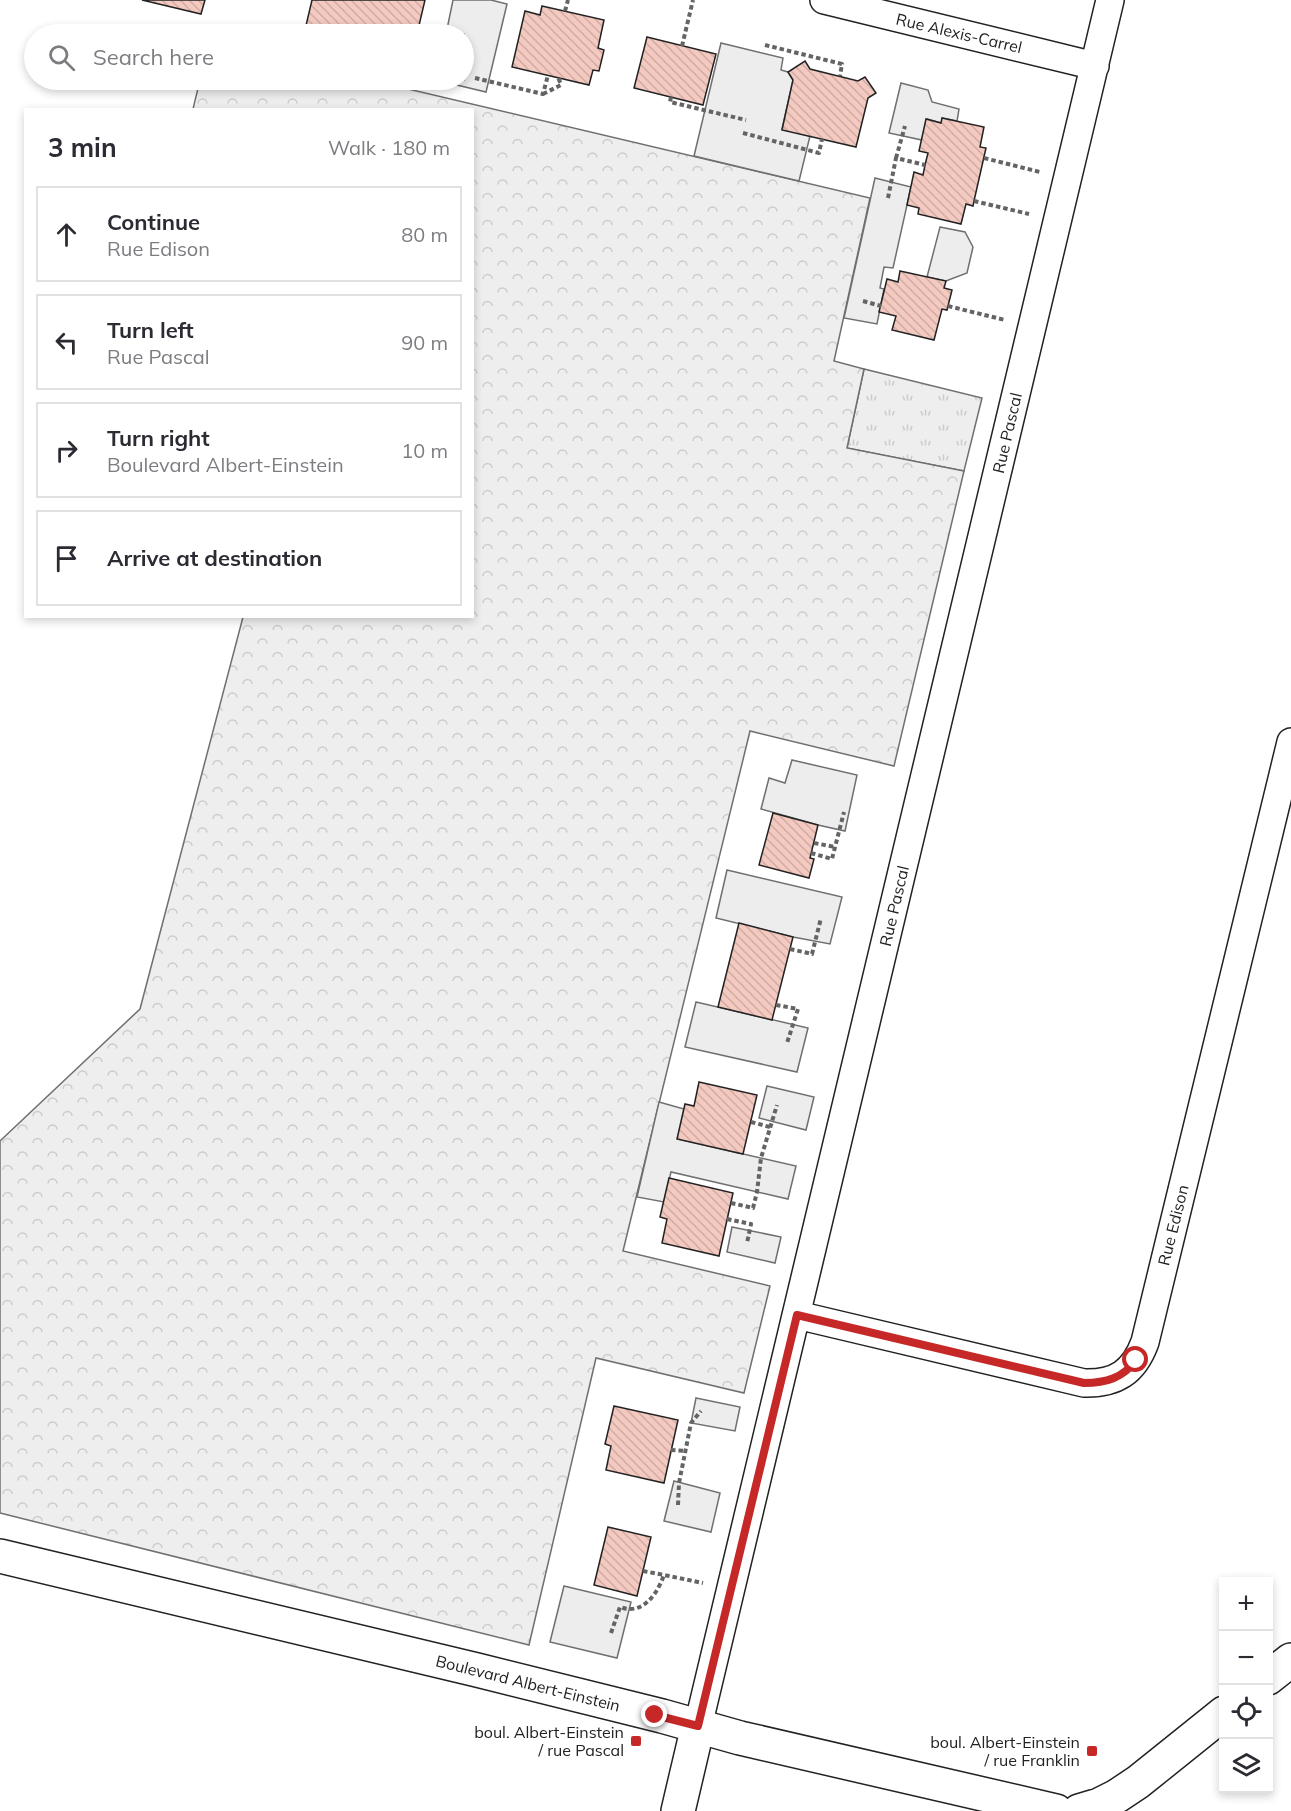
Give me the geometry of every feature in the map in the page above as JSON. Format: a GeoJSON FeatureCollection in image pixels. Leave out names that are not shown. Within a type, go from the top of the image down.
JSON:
{"type":"FeatureCollection","features":[{"type":"Feature","properties":{"kind":"street","name":"Rue Alexis-Carrel"},"geometry":{"type":"LineString","coordinates":[[824,0],[1095,66]]}},
{"type":"Feature","properties":{"kind":"street","name":"Rue Pascal"},"geometry":{"type":"LineString","coordinates":[[678,1811],[1110,0]]}},
{"type":"Feature","properties":{"kind":"street","name":"Rue Edison"},"geometry":{"type":"LineString","coordinates":[[797,1315],[1084,1383],[1109,1382],[1131,1368],[1144,1342],[1291,742]]}},
{"type":"Feature","properties":{"kind":"street","name":"Boulevard Albert-Einstein"},"geometry":{"type":"LineString","coordinates":[[0,1556],[466,1667],[740,1738],[1046,1810]]}},
{"type":"Feature","properties":{"kind":"street"},"geometry":{"type":"LineString","coordinates":[[1273,1674],[1291,1660]]}},
{"type":"Feature","properties":{"kind":"street"},"geometry":{"type":"LineString","coordinates":[[1079,1811],[1099,1805],[1131,1786],[1219,1717]]}},
{"type":"Feature","properties":{"kind":"path"},"geometry":{"type":"LineString","coordinates":[[565,11],[568,0]]}},
{"type":"Feature","properties":{"kind":"path"},"geometry":{"type":"LineString","coordinates":[[682,46],[693,0]]}},
{"type":"Feature","properties":{"kind":"path"},"geometry":{"type":"LineString","coordinates":[[765,45],[842,64],[840,76]]}},
{"type":"Feature","properties":{"kind":"path"},"geometry":{"type":"LineString","coordinates":[[543,94],[548,75]]}},
{"type":"Feature","properties":{"kind":"path"},"geometry":{"type":"LineString","coordinates":[[475,78],[543,94],[561,85],[558,77]]}},
{"type":"Feature","properties":{"kind":"path"},"geometry":{"type":"LineString","coordinates":[[671,97],[670,102],[746,120]]}},
{"type":"Feature","properties":{"kind":"path"},"geometry":{"type":"LineString","coordinates":[[888,198],[905,126]]}},
{"type":"Feature","properties":{"kind":"path"},"geometry":{"type":"LineString","coordinates":[[743,134],[819,153],[822,139]]}},
{"type":"Feature","properties":{"kind":"path"},"geometry":{"type":"LineString","coordinates":[[896,158],[926,165]]}},
{"type":"Feature","properties":{"kind":"path"},"geometry":{"type":"LineString","coordinates":[[984,158],[1040,172]]}},
{"type":"Feature","properties":{"kind":"path"},"geometry":{"type":"LineString","coordinates":[[974,201],[1029,214]]}},
{"type":"Feature","properties":{"kind":"path"},"geometry":{"type":"LineString","coordinates":[[863,301],[881,306]]}},
{"type":"Feature","properties":{"kind":"path"},"geometry":{"type":"LineString","coordinates":[[948,306],[1005,320]]}},
{"type":"Feature","properties":{"kind":"path"},"geometry":{"type":"LineString","coordinates":[[811,853],[832,859],[844,812]]}},
{"type":"Feature","properties":{"kind":"path"},"geometry":{"type":"LineString","coordinates":[[814,843],[835,847]]}},
{"type":"Feature","properties":{"kind":"path"},"geometry":{"type":"LineString","coordinates":[[790,949],[812,954],[821,918]]}},
{"type":"Feature","properties":{"kind":"path"},"geometry":{"type":"LineString","coordinates":[[776,1005],[798,1009],[787,1043]]}},
{"type":"Feature","properties":{"kind":"path"},"geometry":{"type":"LineString","coordinates":[[731,1203],[753,1208],[761,1158],[777,1105]]}},
{"type":"Feature","properties":{"kind":"path"},"geometry":{"type":"LineString","coordinates":[[751,1122],[770,1127]]}},
{"type":"Feature","properties":{"kind":"path"},"geometry":{"type":"LineString","coordinates":[[727,1219],[751,1224],[747,1243]]}},
{"type":"Feature","properties":{"kind":"path"},"geometry":{"type":"LineString","coordinates":[[678,1505],[679,1483],[691,1423],[701,1411]]}},
{"type":"Feature","properties":{"kind":"path"},"geometry":{"type":"LineString","coordinates":[[671,1450],[685,1451]]}},
{"type":"Feature","properties":{"kind":"path"},"geometry":{"type":"LineString","coordinates":[[644,1571],[703,1583]]}},
{"type":"Feature","properties":{"kind":"path"},"geometry":{"type":"LineString","coordinates":[[611,1633],[620,1607],[630,1609],[650,1599],[658,1590],[664,1575]]}},
{"type":"Feature","properties":{"kind":"green space"},"geometry":{"type":"Polygon","coordinates":[[[198,90],[412,90],[870,198],[834,361],[864,369],[847,448],[964,471],[894,766],[750,731],[623,1251],[770,1286],[744,1393],[596,1358],[529,1645],[0,1513],[0,1141],[140,1009],[243,618],[474,618],[474,108],[193,108],[198,90]]]}},
{"type":"Feature","properties":{"kind":"green space"},"geometry":{"type":"Polygon","coordinates":[[[864,369],[982,398],[964,471],[847,448],[864,369]]]}},
{"type":"Feature","properties":{"kind":"shaded area"},"geometry":{"type":"Polygon","coordinates":[[[453,0],[491,0],[507,4],[486,92],[474,89],[474,24],[448,24],[453,0]]]}},
{"type":"Feature","properties":{"kind":"shaded area"},"geometry":{"type":"Polygon","coordinates":[[[721,43],[783,58],[781,70],[788,72],[793,80],[782,129],[810,136],[799,181],[694,156],[721,43]]]}},
{"type":"Feature","properties":{"kind":"shaded area"},"geometry":{"type":"Polygon","coordinates":[[[901,83],[928,90],[932,102],[959,109],[957,121],[943,118],[941,123],[927,119],[922,140],[889,133],[901,83]]]}},
{"type":"Feature","properties":{"kind":"shaded area"},"geometry":{"type":"Polygon","coordinates":[[[875,178],[911,187],[893,268],[884,267],[880,288],[884,289],[877,324],[844,318],[875,178]]]}},
{"type":"Feature","properties":{"kind":"shaded area"},"geometry":{"type":"Polygon","coordinates":[[[940,227],[965,232],[973,247],[967,273],[946,281],[927,277],[940,227]]]}},
{"type":"Feature","properties":{"kind":"shaded area"},"geometry":{"type":"Polygon","coordinates":[[[792,760],[857,775],[845,831],[761,809],[769,778],[785,783],[792,760]]]}},
{"type":"Feature","properties":{"kind":"shaded area"},"geometry":{"type":"Polygon","coordinates":[[[727,870],[842,897],[830,944],[716,918],[727,870]]]}},
{"type":"Feature","properties":{"kind":"shaded area"},"geometry":{"type":"Polygon","coordinates":[[[696,1002],[808,1028],[797,1072],[685,1047],[696,1002]]]}},
{"type":"Feature","properties":{"kind":"shaded area"},"geometry":{"type":"Polygon","coordinates":[[[767,1086],[814,1097],[806,1130],[759,1118],[767,1086]]]}},
{"type":"Feature","properties":{"kind":"shaded area"},"geometry":{"type":"Polygon","coordinates":[[[659,1102],[684,1109],[678,1139],[796,1166],[788,1199],[671,1172],[664,1202],[637,1197],[659,1102]]]}},
{"type":"Feature","properties":{"kind":"shaded area"},"geometry":{"type":"Polygon","coordinates":[[[732,1227],[781,1237],[775,1263],[727,1252],[732,1227]]]}},
{"type":"Feature","properties":{"kind":"shaded area"},"geometry":{"type":"Polygon","coordinates":[[[696,1398],[740,1407],[735,1431],[691,1423],[696,1398]]]}},
{"type":"Feature","properties":{"kind":"shaded area"},"geometry":{"type":"Polygon","coordinates":[[[674,1481],[720,1493],[711,1532],[664,1521],[674,1481]]]}},
{"type":"Feature","properties":{"kind":"shaded area"},"geometry":{"type":"Polygon","coordinates":[[[564,1586],[631,1602],[617,1658],[550,1642],[564,1586]]]}},
{"type":"Feature","properties":{"kind":"building"},"geometry":{"type":"Polygon","coordinates":[[[142,0],[205,0],[201,14],[142,0]]]}},
{"type":"Feature","properties":{"kind":"building"},"geometry":{"type":"Polygon","coordinates":[[[312,0],[425,0],[419,24],[306,24],[312,0]]]}},
{"type":"Feature","properties":{"kind":"building"},"geometry":{"type":"Polygon","coordinates":[[[542,6],[604,20],[598,48],[604,50],[599,71],[593,70],[589,85],[512,67],[525,11],[540,15],[542,6]]]}},
{"type":"Feature","properties":{"kind":"building"},"geometry":{"type":"Polygon","coordinates":[[[647,37],[716,54],[703,105],[634,88],[647,37]]]}},
{"type":"Feature","properties":{"kind":"building"},"geometry":{"type":"Polygon","coordinates":[[[805,61],[810,69],[858,81],[865,77],[876,93],[868,98],[856,147],[782,130],[793,80],[788,72],[805,61]]]}},
{"type":"Feature","properties":{"kind":"building"},"geometry":{"type":"Polygon","coordinates":[[[942,118],[984,127],[980,147],[986,148],[973,206],[966,204],[961,224],[918,214],[919,208],[907,205],[914,172],[923,175],[928,153],[919,151],[926,119],[941,123],[942,118]]]}},
{"type":"Feature","properties":{"kind":"building"},"geometry":{"type":"Polygon","coordinates":[[[900,271],[946,281],[944,288],[952,290],[947,310],[942,309],[934,340],[892,330],[896,316],[879,312],[887,279],[898,282],[900,271]]]}},
{"type":"Feature","properties":{"kind":"building"},"geometry":{"type":"Polygon","coordinates":[[[773,813],[818,825],[810,858],[814,859],[809,878],[759,865],[773,813]]]}},
{"type":"Feature","properties":{"kind":"building"},"geometry":{"type":"Polygon","coordinates":[[[739,923],[793,937],[772,1020],[718,1007],[739,923]]]}},
{"type":"Feature","properties":{"kind":"building"},"geometry":{"type":"Polygon","coordinates":[[[699,1082],[757,1095],[743,1154],[677,1139],[685,1104],[694,1106],[699,1082]]]}},
{"type":"Feature","properties":{"kind":"building"},"geometry":{"type":"Polygon","coordinates":[[[669,1178],[733,1193],[719,1256],[662,1243],[667,1219],[660,1217],[669,1178]]]}},
{"type":"Feature","properties":{"kind":"building"},"geometry":{"type":"Polygon","coordinates":[[[614,1406],[678,1420],[664,1483],[606,1470],[611,1446],[605,1444],[614,1406]]]}},
{"type":"Feature","properties":{"kind":"building"},"geometry":{"type":"Polygon","coordinates":[[[608,1527],[651,1537],[637,1596],[594,1585],[608,1527]]]}},
{"type":"Feature","properties":{"kind":"place","name":"boul. Albert-Einstein / rue Pascal"},"geometry":{"type":"Point","coordinates":[636,1741]}},
{"type":"Feature","properties":{"kind":"place","name":"boul. Albert-Einstein / rue Franklin"},"geometry":{"type":"Point","coordinates":[1092,1751]}},
{"type":"Feature","properties":{"kind":"route"},"geometry":{"type":"LineString","coordinates":[[655,1715],[698,1726],[797,1315],[1084,1383],[1109,1382],[1131,1368],[1136,1360]]}}]}
